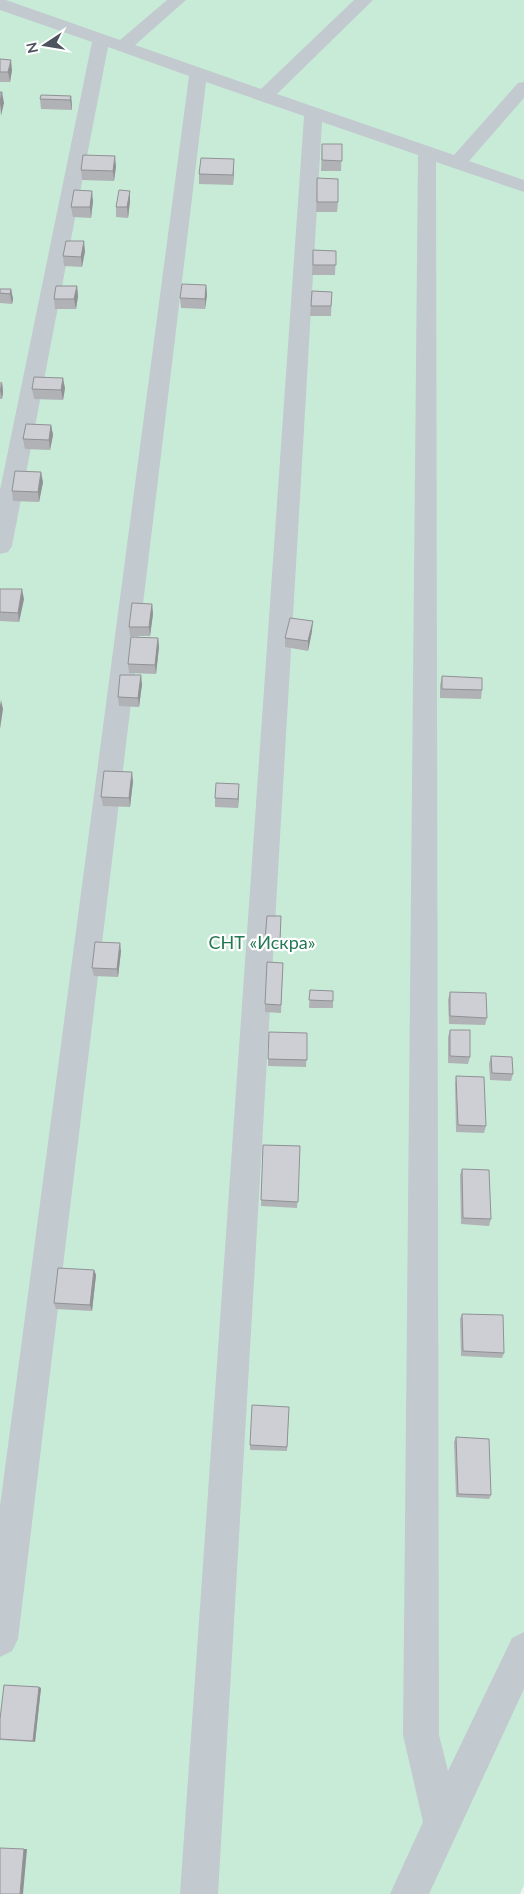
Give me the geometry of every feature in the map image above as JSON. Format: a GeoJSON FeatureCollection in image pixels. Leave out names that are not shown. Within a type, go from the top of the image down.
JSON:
{"type":"FeatureCollection","features":[{"type":"Feature","properties":{"kind":"lane"},"geometry":{"type":"LineString","coordinates":[[122,47],[178,0]]}},
{"type":"Feature","properties":{"kind":"lane"},"geometry":{"type":"LineString","coordinates":[[264,96],[364,0]]}},
{"type":"Feature","properties":{"kind":"lane"},"geometry":{"type":"LineString","coordinates":[[1,9],[101,39],[524,186]]}},
{"type":"Feature","properties":{"kind":"lane"},"geometry":{"type":"LineString","coordinates":[[0,546],[101,39]]}},
{"type":"Feature","properties":{"kind":"lane"},"geometry":{"type":"LineString","coordinates":[[0,1639],[198,73]]}},
{"type":"Feature","properties":{"kind":"lane"},"geometry":{"type":"LineString","coordinates":[[457,163],[524,87]]}},
{"type":"Feature","properties":{"kind":"lane"},"geometry":{"type":"LineString","coordinates":[[199,1894],[313,113]]}},
{"type":"Feature","properties":{"kind":"lane"},"geometry":{"type":"LineString","coordinates":[[427,153],[421,1735],[442,1822]]}},
{"type":"Feature","properties":{"kind":"lane"},"geometry":{"type":"LineString","coordinates":[[409,1894],[524,1650]]}},
{"type":"Feature","properties":{"kind":"green space","name":"СНТ «Искра»"},"geometry":{"type":"Polygon","coordinates":[[[0,0],[524,0],[524,1885],[520,1894],[0,1894],[0,0]]]}},
{"type":"Feature","properties":{"kind":"building"},"geometry":{"type":"Polygon","coordinates":[[[0,59],[11,60],[8,72],[0,72],[0,59]]]}},
{"type":"Feature","properties":{"kind":"building"},"geometry":{"type":"Polygon","coordinates":[[[41,95],[71,96],[70,100],[40,99],[41,95]]]}},
{"type":"Feature","properties":{"kind":"building"},"geometry":{"type":"Polygon","coordinates":[[[322,144],[342,144],[342,161],[322,160],[322,144]]]}},
{"type":"Feature","properties":{"kind":"building"},"geometry":{"type":"Polygon","coordinates":[[[83,155],[115,156],[113,171],[81,170],[83,155]]]}},
{"type":"Feature","properties":{"kind":"building"},"geometry":{"type":"Polygon","coordinates":[[[201,158],[234,159],[233,175],[199,174],[201,158]]]}},
{"type":"Feature","properties":{"kind":"building"},"geometry":{"type":"Polygon","coordinates":[[[317,178],[338,179],[338,202],[317,202],[317,178]]]}},
{"type":"Feature","properties":{"kind":"building"},"geometry":{"type":"Polygon","coordinates":[[[74,190],[92,191],[90,207],[71,207],[74,190]]]}},
{"type":"Feature","properties":{"kind":"building"},"geometry":{"type":"Polygon","coordinates":[[[119,190],[130,191],[127,207],[116,207],[119,190]]]}},
{"type":"Feature","properties":{"kind":"building"},"geometry":{"type":"Polygon","coordinates":[[[66,241],[84,241],[81,257],[63,256],[66,241]]]}},
{"type":"Feature","properties":{"kind":"building"},"geometry":{"type":"Polygon","coordinates":[[[313,250],[336,251],[336,265],[313,265],[313,250]]]}},
{"type":"Feature","properties":{"kind":"building"},"geometry":{"type":"Polygon","coordinates":[[[182,284],[206,285],[205,299],[180,298],[182,284]]]}},
{"type":"Feature","properties":{"kind":"building"},"geometry":{"type":"Polygon","coordinates":[[[56,286],[77,286],[74,299],[54,299],[56,286]]]}},
{"type":"Feature","properties":{"kind":"building"},"geometry":{"type":"Polygon","coordinates":[[[0,289],[11,289],[10,294],[0,293],[0,289]]]}},
{"type":"Feature","properties":{"kind":"building"},"geometry":{"type":"Polygon","coordinates":[[[312,291],[332,292],[331,306],[311,306],[312,291]]]}},
{"type":"Feature","properties":{"kind":"building"},"geometry":{"type":"Polygon","coordinates":[[[34,377],[63,378],[61,390],[32,389],[34,377]]]}},
{"type":"Feature","properties":{"kind":"building"},"geometry":{"type":"Polygon","coordinates":[[[26,424],[51,425],[49,440],[23,439],[26,424]]]}},
{"type":"Feature","properties":{"kind":"building"},"geometry":{"type":"Polygon","coordinates":[[[15,471],[41,472],[38,492],[12,491],[15,471]]]}},
{"type":"Feature","properties":{"kind":"building"},"geometry":{"type":"Polygon","coordinates":[[[0,589],[22,589],[18,613],[0,612],[0,589]]]}},
{"type":"Feature","properties":{"kind":"building"},"geometry":{"type":"Polygon","coordinates":[[[132,603],[152,604],[149,627],[129,627],[132,603]]]}},
{"type":"Feature","properties":{"kind":"building"},"geometry":{"type":"Polygon","coordinates":[[[290,618],[313,621],[308,641],[285,638],[290,618]]]}},
{"type":"Feature","properties":{"kind":"building"},"geometry":{"type":"Polygon","coordinates":[[[131,637],[158,638],[155,665],[128,664],[131,637]]]}},
{"type":"Feature","properties":{"kind":"building"},"geometry":{"type":"Polygon","coordinates":[[[120,675],[141,675],[138,698],[118,697],[120,675]]]}},
{"type":"Feature","properties":{"kind":"building"},"geometry":{"type":"Polygon","coordinates":[[[442,676],[482,678],[482,690],[442,689],[442,676]]]}},
{"type":"Feature","properties":{"kind":"building"},"geometry":{"type":"Polygon","coordinates":[[[104,771],[132,772],[129,798],[101,797],[104,771]]]}},
{"type":"Feature","properties":{"kind":"building"},"geometry":{"type":"Polygon","coordinates":[[[216,783],[239,784],[238,799],[215,798],[216,783]]]}},
{"type":"Feature","properties":{"kind":"building"},"geometry":{"type":"Polygon","coordinates":[[[267,916],[281,916],[280,941],[265,940],[267,916]]]}},
{"type":"Feature","properties":{"kind":"building"},"geometry":{"type":"Polygon","coordinates":[[[95,942],[120,943],[117,969],[92,968],[95,942]]]}},
{"type":"Feature","properties":{"kind":"building"},"geometry":{"type":"Polygon","coordinates":[[[267,962],[283,963],[281,1005],[265,1004],[267,962]]]}},
{"type":"Feature","properties":{"kind":"building"},"geometry":{"type":"Polygon","coordinates":[[[310,990],[333,991],[333,1001],[309,1000],[310,990]]]}},
{"type":"Feature","properties":{"kind":"building"},"geometry":{"type":"Polygon","coordinates":[[[450,992],[486,993],[487,1018],[450,1016],[450,992]]]}},
{"type":"Feature","properties":{"kind":"building"},"geometry":{"type":"Polygon","coordinates":[[[450,1030],[470,1030],[470,1057],[450,1056],[450,1030]]]}},
{"type":"Feature","properties":{"kind":"building"},"geometry":{"type":"Polygon","coordinates":[[[269,1032],[307,1033],[307,1060],[268,1059],[269,1032]]]}},
{"type":"Feature","properties":{"kind":"building"},"geometry":{"type":"Polygon","coordinates":[[[491,1056],[512,1057],[513,1074],[492,1073],[491,1056]]]}},
{"type":"Feature","properties":{"kind":"building"},"geometry":{"type":"Polygon","coordinates":[[[456,1076],[484,1077],[486,1126],[458,1125],[456,1076]]]}},
{"type":"Feature","properties":{"kind":"building"},"geometry":{"type":"Polygon","coordinates":[[[263,1145],[300,1146],[298,1202],[261,1200],[263,1145]]]}},
{"type":"Feature","properties":{"kind":"building"},"geometry":{"type":"Polygon","coordinates":[[[462,1169],[489,1170],[491,1219],[463,1218],[462,1169]]]}},
{"type":"Feature","properties":{"kind":"building"},"geometry":{"type":"Polygon","coordinates":[[[58,1268],[94,1270],[90,1305],[54,1303],[58,1268]]]}},
{"type":"Feature","properties":{"kind":"building"},"geometry":{"type":"Polygon","coordinates":[[[462,1314],[503,1315],[504,1353],[463,1351],[462,1314]]]}},
{"type":"Feature","properties":{"kind":"building"},"geometry":{"type":"Polygon","coordinates":[[[252,1405],[289,1407],[287,1447],[250,1445],[252,1405]]]}},
{"type":"Feature","properties":{"kind":"building"},"geometry":{"type":"Polygon","coordinates":[[[456,1437],[489,1439],[491,1495],[458,1494],[456,1437]]]}},
{"type":"Feature","properties":{"kind":"building"},"geometry":{"type":"Polygon","coordinates":[[[4,1685],[39,1687],[33,1741],[0,1739],[4,1685]]]}},
{"type":"Feature","properties":{"kind":"building"},"geometry":{"type":"Polygon","coordinates":[[[0,1848],[24,1849],[20,1894],[0,1894],[0,1848]]]}}]}
